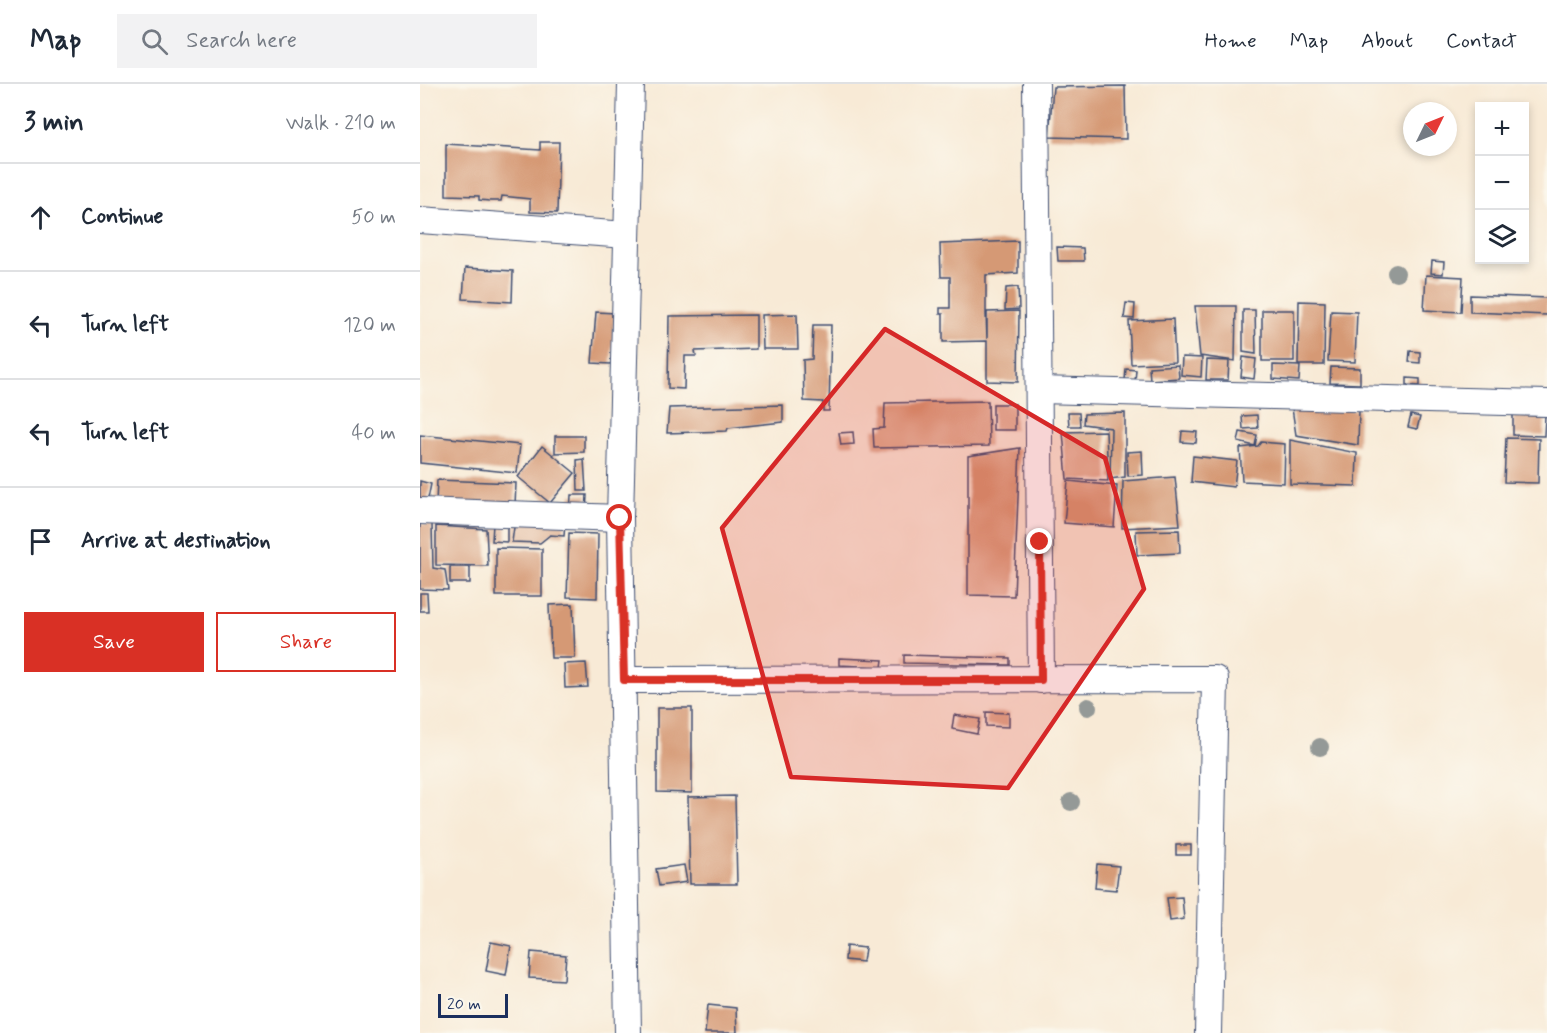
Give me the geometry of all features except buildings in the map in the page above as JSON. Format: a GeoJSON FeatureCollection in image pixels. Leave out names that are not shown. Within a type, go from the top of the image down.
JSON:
{"type":"FeatureCollection","features":[{"type":"Feature","properties":{"kind":"street"},"geometry":{"type":"LineString","coordinates":[[628,1033],[620,518],[631,84]]}},
{"type":"Feature","properties":{"kind":"street"},"geometry":{"type":"LineString","coordinates":[[1036,84],[1041,680]]}},
{"type":"Feature","properties":{"kind":"street"},"geometry":{"type":"LineString","coordinates":[[420,220],[627,236]]}},
{"type":"Feature","properties":{"kind":"street"},"geometry":{"type":"LineString","coordinates":[[1039,390],[1547,403]]}},
{"type":"Feature","properties":{"kind":"street"},"geometry":{"type":"LineString","coordinates":[[420,511],[620,518]]}},
{"type":"Feature","properties":{"kind":"street"},"geometry":{"type":"LineString","coordinates":[[624,680],[1215,679],[1208,1033]]}},
{"type":"Feature","properties":{"kind":"highlighted area"},"geometry":{"type":"Polygon","coordinates":[[[885,329],[1105,458],[1144,589],[1008,788],[791,777],[722,528],[885,329]]]}},
{"type":"Feature","properties":{"kind":"route"},"geometry":{"type":"LineString","coordinates":[[620,518],[624,680],[1041,680],[1040,542]]}}]}
